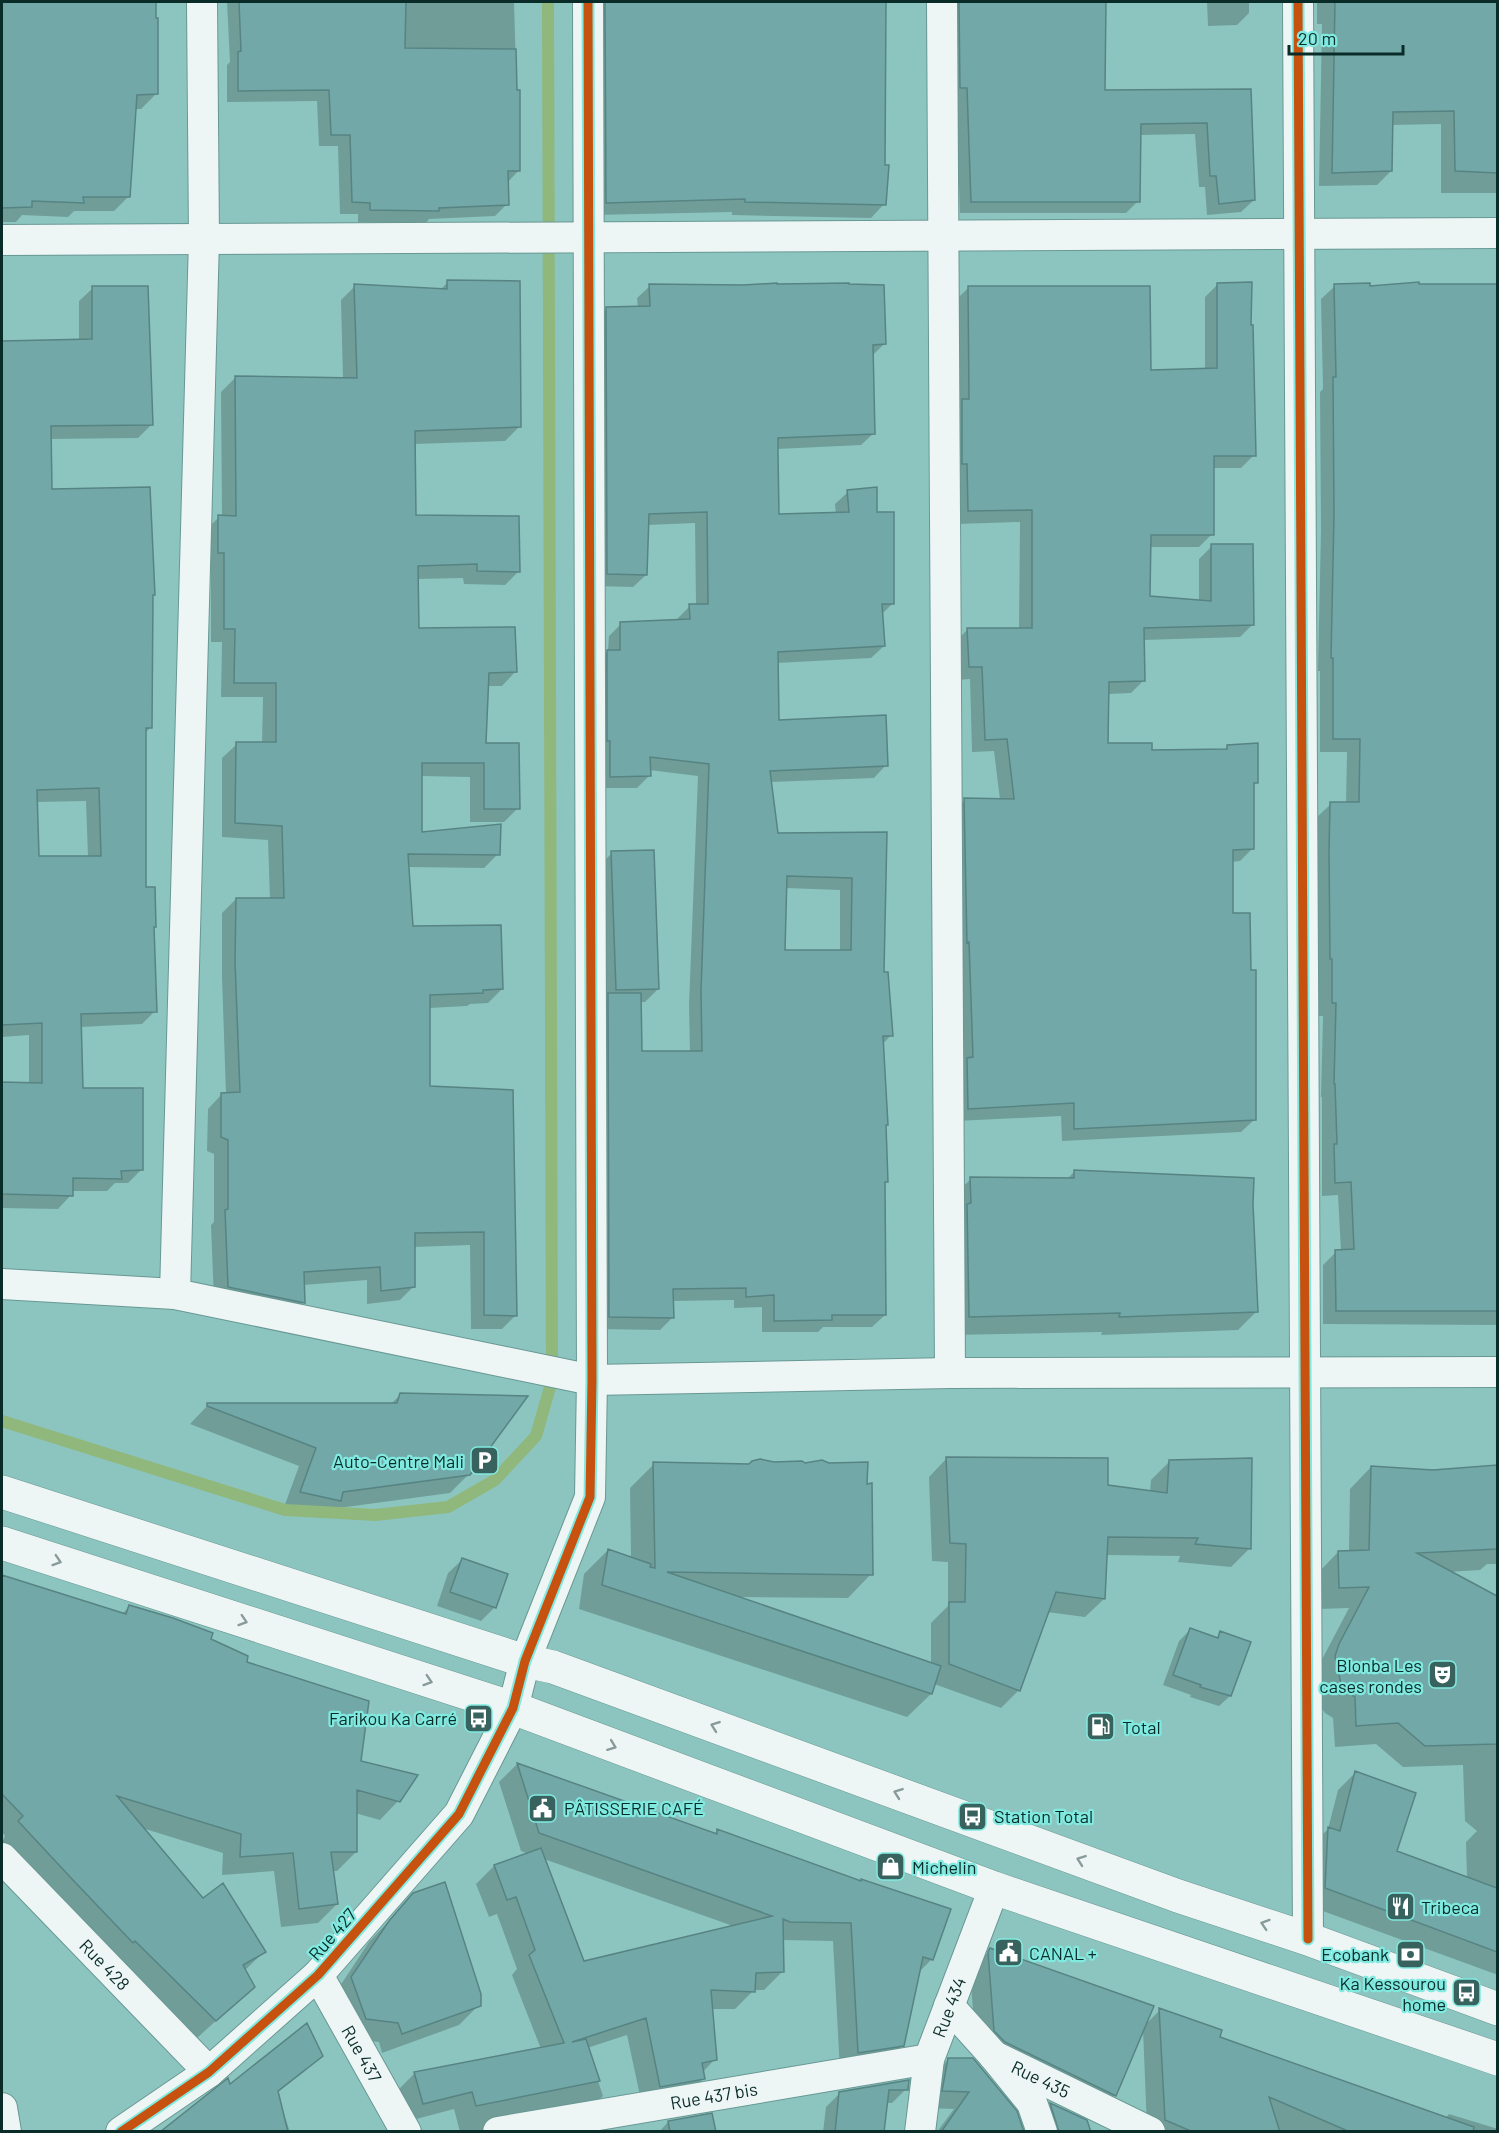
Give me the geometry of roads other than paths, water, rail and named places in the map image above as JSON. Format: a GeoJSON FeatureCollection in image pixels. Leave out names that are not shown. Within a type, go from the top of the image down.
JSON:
{"type":"FeatureCollection","features":[{"type":"Feature","properties":{"kind":"main road"},"geometry":{"type":"LineString","coordinates":[[2,1492],[525,1661],[553,1667],[1178,1896],[1308,1939],[1497,2008]]}},
{"type":"Feature","properties":{"kind":"main road"},"geometry":{"type":"LineString","coordinates":[[2,1544],[513,1708],[994,1888],[1497,2059]]}},
{"type":"Feature","properties":{"kind":"street"},"geometry":{"type":"LineString","coordinates":[[175,1294],[204,239],[202,2]]}},
{"type":"Feature","properties":{"kind":"street","name":"Rue 427"},"geometry":{"type":"LineString","coordinates":[[121,2132],[208,2072],[318,1975],[459,1814],[513,1708],[525,1661],[590,1497],[592,1380],[588,2]]}},
{"type":"Feature","properties":{"kind":"street"},"geometry":{"type":"LineString","coordinates":[[942,2],[950,1373]]}},
{"type":"Feature","properties":{"kind":"street"},"geometry":{"type":"LineString","coordinates":[[1298,2],[1308,1939]]}},
{"type":"Feature","properties":{"kind":"street"},"geometry":{"type":"LineString","coordinates":[[2,240],[1497,234]]}},
{"type":"Feature","properties":{"kind":"street"},"geometry":{"type":"LineString","coordinates":[[2,1284],[175,1294],[592,1380],[950,1373],[1497,1372]]}},
{"type":"Feature","properties":{"kind":"street","name":"Rue 428"},"geometry":{"type":"LineString","coordinates":[[2,1858],[208,2072]]}},
{"type":"Feature","properties":{"kind":"street","name":"Rue 434"},"geometry":{"type":"LineString","coordinates":[[921,2132],[929,2059],[994,1888]]}},
{"type":"Feature","properties":{"kind":"street","name":"Rue 437"},"geometry":{"type":"LineString","coordinates":[[318,1975],[406,2132]]}},
{"type":"Feature","properties":{"kind":"street","name":"Rue 435"},"geometry":{"type":"LineString","coordinates":[[949,2006],[994,2056],[1150,2132]]}},
{"type":"Feature","properties":{"kind":"street"},"geometry":{"type":"LineString","coordinates":[[994,2056],[1032,2103],[1042,2132]]}},
{"type":"Feature","properties":{"kind":"street","name":"Rue 437 bis"},"geometry":{"type":"LineString","coordinates":[[498,2132],[929,2059]]}},
{"type":"Feature","properties":{"kind":"street"},"geometry":{"type":"LineString","coordinates":[[2,2108],[6,2132]]}},
{"type":"Feature","properties":{"kind":"waterway"},"geometry":{"type":"LineString","coordinates":[[2,1421],[285,1510],[375,1515],[448,1507],[495,1480],[536,1436],[552,1380],[548,2]]}},
{"type":"Feature","properties":{"kind":"place","name":"Auto-Centre Mali"},"geometry":{"type":"Point","coordinates":[485,1461]}},
{"type":"Feature","properties":{"kind":"place","name":"Blonba Les cases rondes"},"geometry":{"type":"Point","coordinates":[1443,1675]}},
{"type":"Feature","properties":{"kind":"place","name":"Farikou Ka Carré"},"geometry":{"type":"Point","coordinates":[478,1718]}},
{"type":"Feature","properties":{"kind":"place","name":"Total"},"geometry":{"type":"Point","coordinates":[1101,1727]}},
{"type":"Feature","properties":{"kind":"place","name":"PÂTISSERIE CAFÉ"},"geometry":{"type":"Point","coordinates":[543,1808]}},
{"type":"Feature","properties":{"kind":"place","name":"Station Total"},"geometry":{"type":"Point","coordinates":[973,1816]}},
{"type":"Feature","properties":{"kind":"place","name":"Michelin"},"geometry":{"type":"Point","coordinates":[891,1867]}},
{"type":"Feature","properties":{"kind":"place","name":"Tribeca"},"geometry":{"type":"Point","coordinates":[1400,1907]}},
{"type":"Feature","properties":{"kind":"place","name":"CANAL +"},"geometry":{"type":"Point","coordinates":[1008,1953]}},
{"type":"Feature","properties":{"kind":"place","name":"Ecobank"},"geometry":{"type":"Point","coordinates":[1410,1954]}},
{"type":"Feature","properties":{"kind":"place","name":"Ka Kessourou home"},"geometry":{"type":"Point","coordinates":[1467,1993]}}]}
